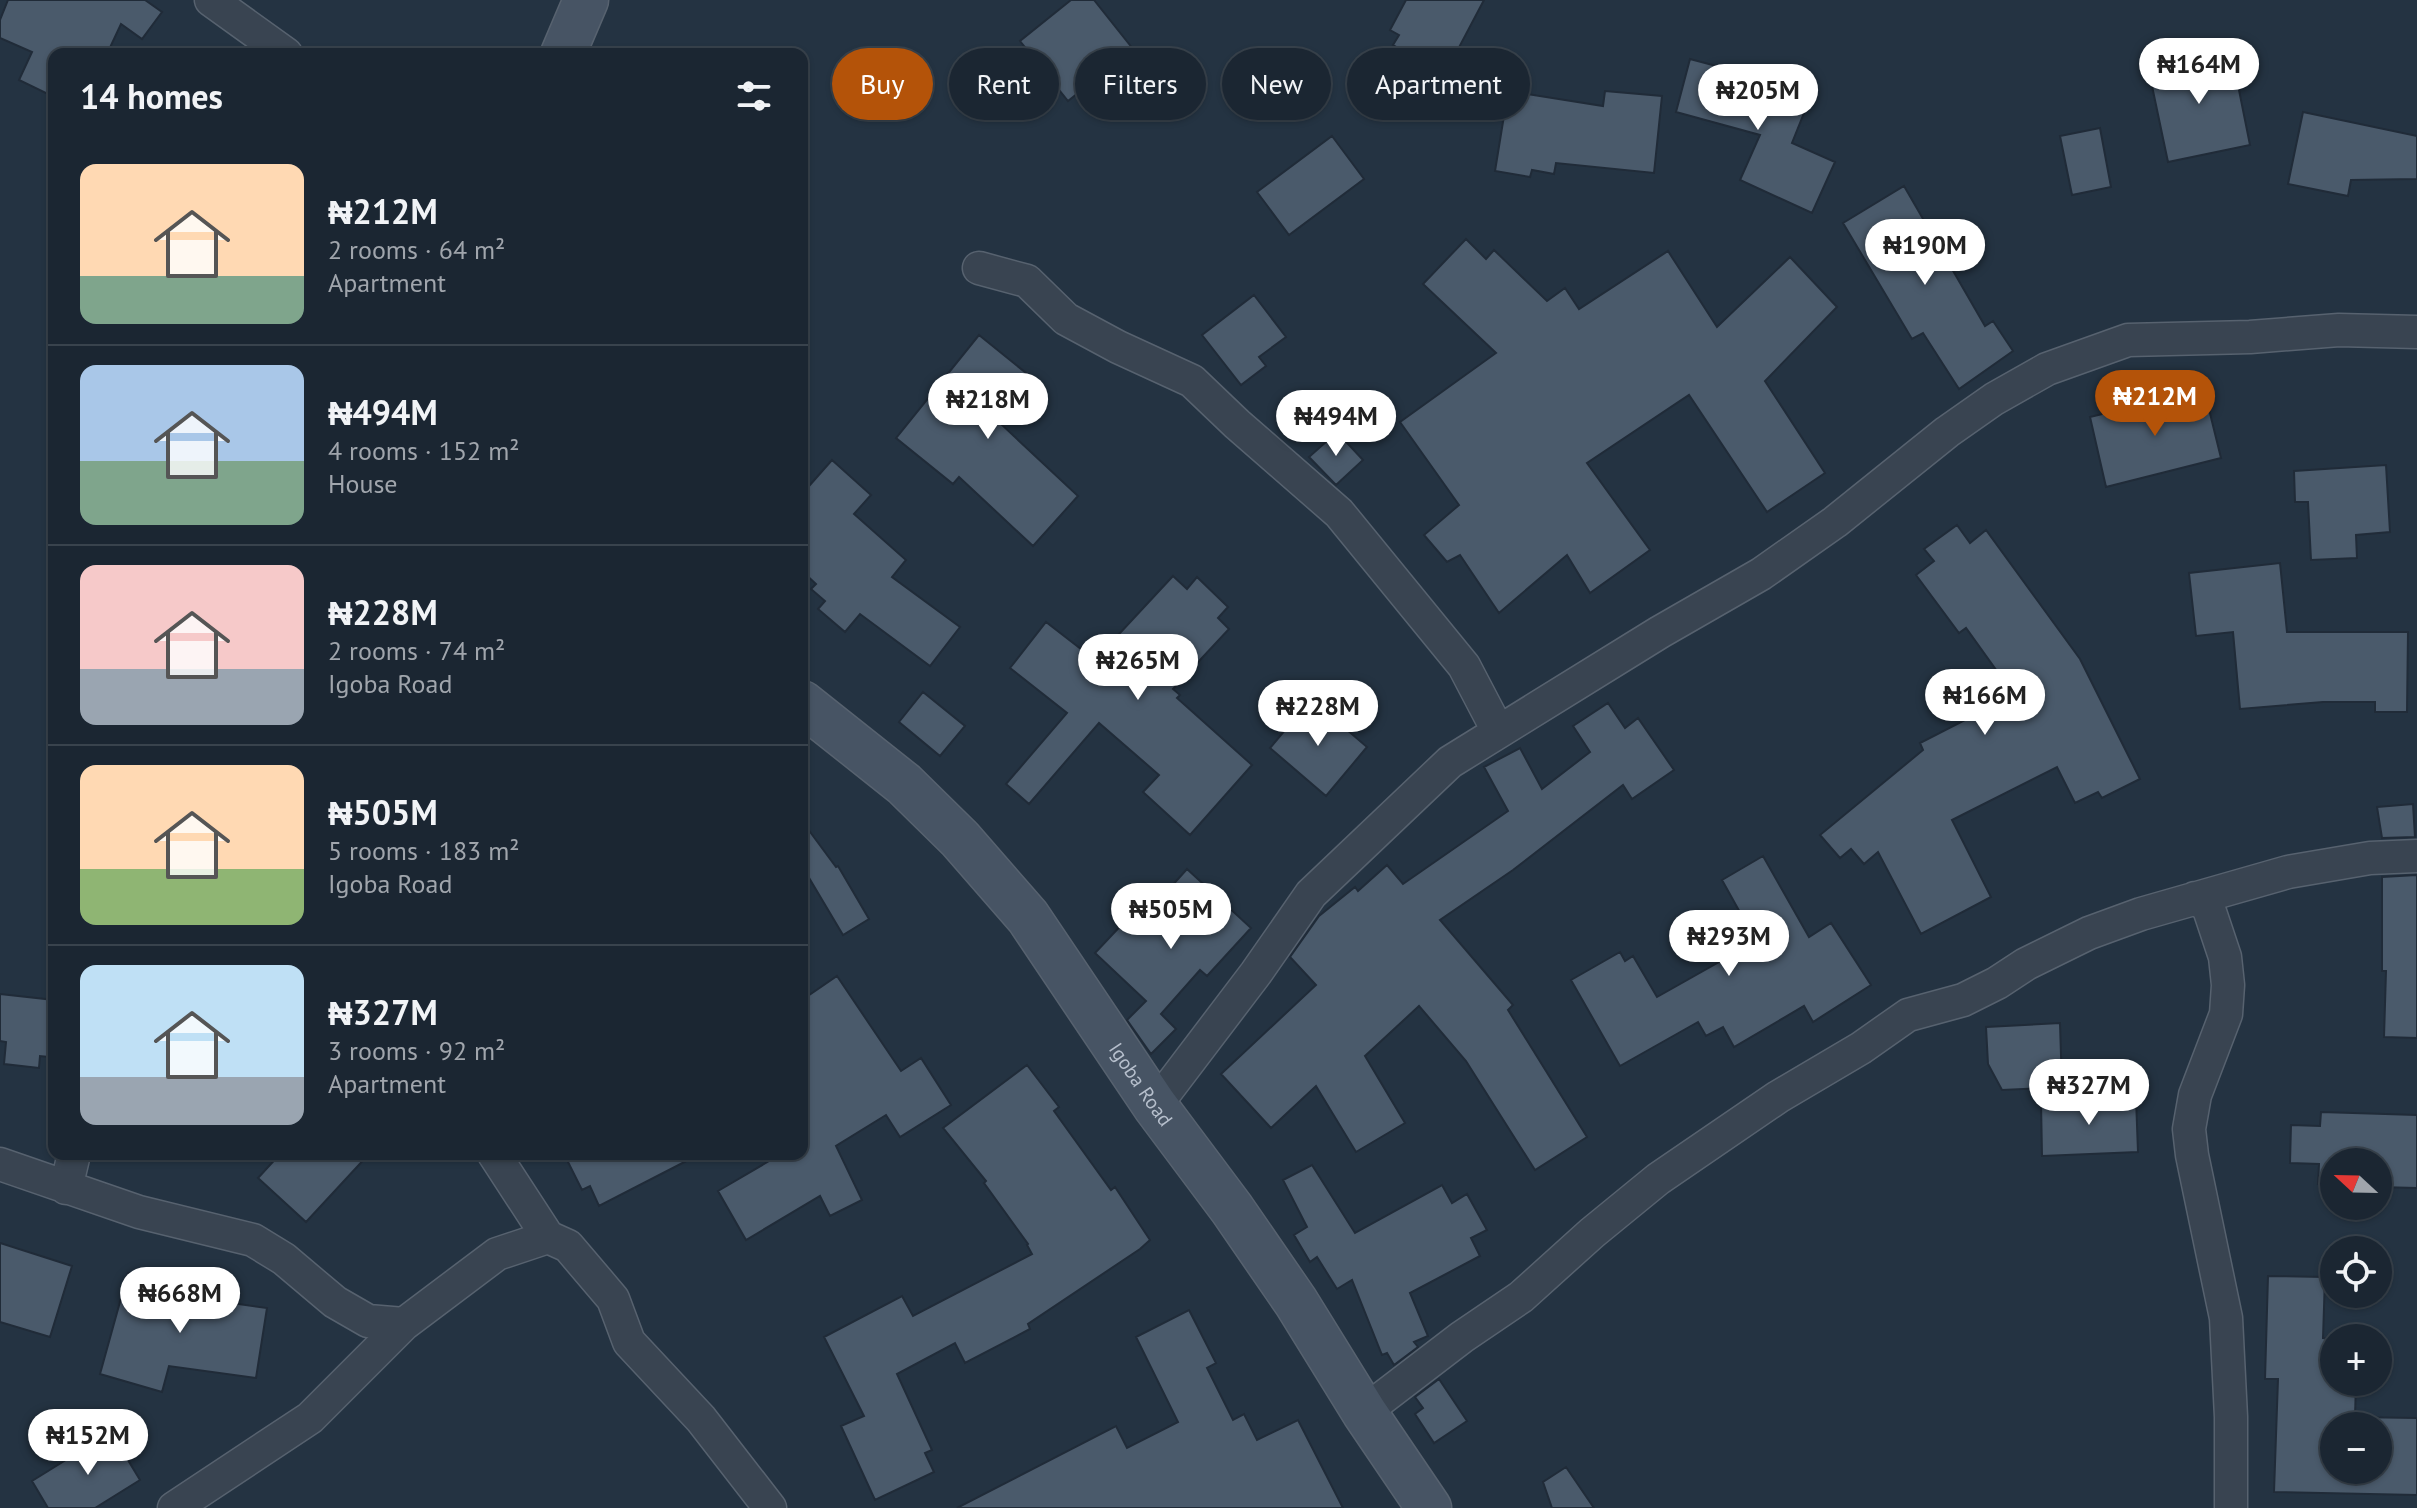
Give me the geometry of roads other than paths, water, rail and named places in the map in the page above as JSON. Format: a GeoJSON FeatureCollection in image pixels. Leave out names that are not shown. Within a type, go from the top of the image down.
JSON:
{"type":"FeatureCollection","features":[{"type":"Feature","properties":{"kind":"street"},"geometry":{"type":"LineString","coordinates":[[211,0],[278,48]]}},
{"type":"Feature","properties":{"kind":"street"},"geometry":{"type":"LineString","coordinates":[[566,48],[586,0]]}},
{"type":"Feature","properties":{"kind":"street"},"geometry":{"type":"LineString","coordinates":[[979,268],[1027,281],[1066,319],[1192,381],[1339,513],[1464,666],[1498,731]]}},
{"type":"Feature","properties":{"kind":"street"},"geometry":{"type":"LineString","coordinates":[[1155,1106],[1256,973],[1311,894],[1450,762],[1660,632],[1761,574],[1835,522],[1947,432],[1994,399],[2047,369],[2128,340],[2250,337],[2339,330],[2417,332]]}},
{"type":"Feature","properties":{"kind":"street","name":"Igoba Road"},"geometry":{"type":"LineString","coordinates":[[808,708],[904,784],[960,839],[1028,917],[1155,1106],[1296,1302],[1364,1412],[1429,1508]]}},
{"type":"Feature","properties":{"kind":"street"},"geometry":{"type":"LineString","coordinates":[[1364,1412],[1462,1337],[1521,1297],[1658,1179],[1778,1097],[1861,1048],[1908,1015],[1963,1000],[2089,933],[2195,898],[2288,872],[2370,858],[2417,856]]}},
{"type":"Feature","properties":{"kind":"street"},"geometry":{"type":"LineString","coordinates":[[2195,898],[2208,906],[2225,957],[2228,985],[2226,1014],[2195,1095],[2189,1129],[2226,1318],[2231,1508]]}},
{"type":"Feature","properties":{"kind":"street"},"geometry":{"type":"LineString","coordinates":[[66,1188],[73,1160]]}},
{"type":"Feature","properties":{"kind":"street"},"geometry":{"type":"LineString","coordinates":[[498,1160],[548,1237],[568,1246],[613,1299],[629,1342],[701,1419],[770,1508]]}},
{"type":"Feature","properties":{"kind":"street"},"geometry":{"type":"LineString","coordinates":[[0,1164],[139,1212],[253,1240],[284,1259],[335,1302],[368,1321],[404,1324]]}},
{"type":"Feature","properties":{"kind":"street"},"geometry":{"type":"LineString","coordinates":[[174,1508],[310,1418],[404,1324],[497,1254],[548,1237]]}}]}
